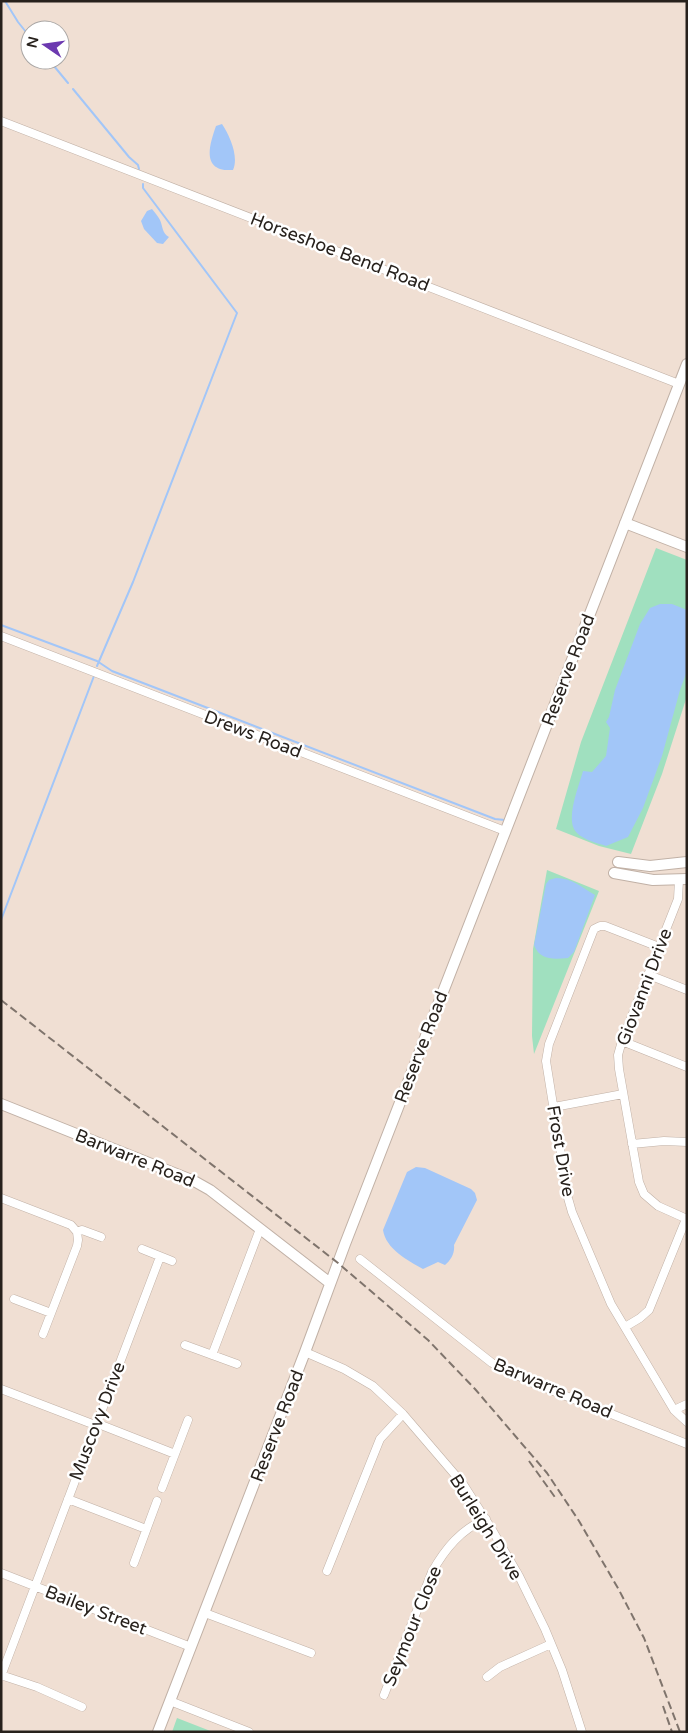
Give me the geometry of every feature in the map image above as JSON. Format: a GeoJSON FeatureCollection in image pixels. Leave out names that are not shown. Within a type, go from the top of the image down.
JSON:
{"type":"FeatureCollection","features":[{"type":"Feature","properties":{"kind":"street","name":"Horseshoe Bend Road"},"geometry":{"type":"LineString","coordinates":[[1,121],[679,384]]}},
{"type":"Feature","properties":{"kind":"street","name":"Reserve Road"},"geometry":{"type":"LineString","coordinates":[[158,1732],[306,1352],[330,1283],[687,364]]}},
{"type":"Feature","properties":{"kind":"street"},"geometry":{"type":"LineString","coordinates":[[625,523],[687,547]]}},
{"type":"Feature","properties":{"kind":"street","name":"Drews Road"},"geometry":{"type":"LineString","coordinates":[[1,636],[505,831]]}},
{"type":"Feature","properties":{"kind":"street"},"geometry":{"type":"LineString","coordinates":[[614,873],[647,879],[683,879],[682,863],[644,866],[618,862]]}},
{"type":"Feature","properties":{"kind":"street","name":"Giovanni Drive"},"geometry":{"type":"LineString","coordinates":[[683,879],[678,899],[622,1041],[618,1062],[639,1182],[644,1194],[658,1206],[686,1219]]}},
{"type":"Feature","properties":{"kind":"street","name":"Frost Drive"},"geometry":{"type":"LineString","coordinates":[[659,948],[605,926],[594,929],[547,1050],[546,1064],[570,1205],[611,1304],[674,1410],[687,1422]]}},
{"type":"Feature","properties":{"kind":"street"},"geometry":{"type":"LineString","coordinates":[[649,975],[687,990]]}},
{"type":"Feature","properties":{"kind":"street"},"geometry":{"type":"LineString","coordinates":[[622,1041],[687,1067]]}},
{"type":"Feature","properties":{"kind":"street"},"geometry":{"type":"LineString","coordinates":[[554,1108],[623,1094]]}},
{"type":"Feature","properties":{"kind":"street","name":"Barwarre Road"},"geometry":{"type":"LineString","coordinates":[[1,1104],[184,1175],[210,1190],[330,1283]]}},
{"type":"Feature","properties":{"kind":"street"},"geometry":{"type":"LineString","coordinates":[[632,1144],[664,1141],[687,1142]]}},
{"type":"Feature","properties":{"kind":"street"},"geometry":{"type":"LineString","coordinates":[[1,1198],[71,1225],[77,1232],[77,1246],[43,1334]]}},
{"type":"Feature","properties":{"kind":"street"},"geometry":{"type":"LineString","coordinates":[[625,1327],[649,1310],[686,1219]]}},
{"type":"Feature","properties":{"kind":"street"},"geometry":{"type":"LineString","coordinates":[[212,1355],[260,1229]]}},
{"type":"Feature","properties":{"kind":"street"},"geometry":{"type":"LineString","coordinates":[[77,1232],[82,1230],[101,1237]]}},
{"type":"Feature","properties":{"kind":"street"},"geometry":{"type":"LineString","coordinates":[[142,1249],[172,1261]]}},
{"type":"Feature","properties":{"kind":"street","name":"Muscovy Drive"},"geometry":{"type":"LineString","coordinates":[[1,1675],[160,1256]]}},
{"type":"Feature","properties":{"kind":"street","name":"Barwarre Road"},"geometry":{"type":"LineString","coordinates":[[360,1259],[492,1363],[533,1383],[687,1444]]}},
{"type":"Feature","properties":{"kind":"street"},"geometry":{"type":"LineString","coordinates":[[14,1299],[51,1313]]}},
{"type":"Feature","properties":{"kind":"street"},"geometry":{"type":"LineString","coordinates":[[185,1345],[237,1364]]}},
{"type":"Feature","properties":{"kind":"street","name":"Burleigh Drive"},"geometry":{"type":"LineString","coordinates":[[306,1352],[358,1376],[373,1386],[403,1414],[463,1484],[519,1576],[551,1644],[582,1732]]}},
{"type":"Feature","properties":{"kind":"street"},"geometry":{"type":"LineString","coordinates":[[1,1389],[175,1454]]}},
{"type":"Feature","properties":{"kind":"street"},"geometry":{"type":"LineString","coordinates":[[674,1410],[687,1404]]}},
{"type":"Feature","properties":{"kind":"street"},"geometry":{"type":"LineString","coordinates":[[327,1571],[380,1439],[403,1414]]}},
{"type":"Feature","properties":{"kind":"street"},"geometry":{"type":"LineString","coordinates":[[162,1488],[188,1420]]}},
{"type":"Feature","properties":{"kind":"street"},"geometry":{"type":"LineString","coordinates":[[68,1499],[146,1529]]}},
{"type":"Feature","properties":{"kind":"street"},"geometry":{"type":"LineString","coordinates":[[134,1563],[157,1501]]}},
{"type":"Feature","properties":{"kind":"street","name":"Seymour Close"},"geometry":{"type":"LineString","coordinates":[[384,1694],[432,1572],[440,1557],[466,1529],[486,1519]]}},
{"type":"Feature","properties":{"kind":"street","name":"Bailey Street"},"geometry":{"type":"LineString","coordinates":[[1,1573],[191,1647]]}},
{"type":"Feature","properties":{"kind":"street"},"geometry":{"type":"LineString","coordinates":[[205,1613],[311,1654]]}},
{"type":"Feature","properties":{"kind":"street"},"geometry":{"type":"LineString","coordinates":[[487,1678],[500,1667],[551,1644]]}},
{"type":"Feature","properties":{"kind":"street"},"geometry":{"type":"LineString","coordinates":[[1,1675],[37,1687],[82,1706]]}},
{"type":"Feature","properties":{"kind":"street"},"geometry":{"type":"LineString","coordinates":[[170,1701],[248,1732]]}},
{"type":"Feature","properties":{"kind":"green space"},"geometry":{"type":"Polygon","coordinates":[[[656,548],[687,560],[687,696],[662,774],[631,854],[599,846],[556,829],[581,742],[656,548]]]}},
{"type":"Feature","properties":{"kind":"green space"},"geometry":{"type":"Polygon","coordinates":[[[547,870],[599,891],[534,1054],[532,1036],[533,949],[547,870]]]}},
{"type":"Feature","properties":{"kind":"green space"},"geometry":{"type":"Polygon","coordinates":[[[177,1718],[213,1732],[172,1732],[177,1718]]]}},
{"type":"Feature","properties":{"kind":"water"},"geometry":{"type":"Polygon","coordinates":[[[222,124],[231,140],[235,159],[233,170],[223,170],[216,167],[210,156],[211,142],[216,126],[222,124]]]}},
{"type":"Feature","properties":{"kind":"water"},"geometry":{"type":"Polygon","coordinates":[[[152,209],[160,220],[164,232],[169,237],[163,244],[157,243],[144,229],[141,221],[147,211],[152,209]]]}},
{"type":"Feature","properties":{"kind":"water"},"geometry":{"type":"Polygon","coordinates":[[[660,604],[672,604],[687,610],[687,671],[662,756],[643,808],[628,837],[606,846],[587,839],[573,828],[572,812],[574,803],[583,771],[592,772],[606,756],[610,728],[606,722],[609,717],[615,690],[640,624],[650,608],[660,604]]]}},
{"type":"Feature","properties":{"kind":"water"},"geometry":{"type":"Polygon","coordinates":[[[556,878],[572,881],[595,895],[574,952],[568,958],[553,959],[540,954],[534,945],[546,884],[549,880],[556,878]]]}},
{"type":"Feature","properties":{"kind":"water"},"geometry":{"type":"Polygon","coordinates":[[[416,1167],[425,1168],[471,1189],[475,1193],[477,1200],[454,1245],[453,1254],[449,1261],[445,1265],[438,1262],[423,1269],[404,1258],[393,1248],[388,1243],[383,1230],[407,1172],[416,1167]]]}},
{"type":"Feature","properties":{"kind":"waterway"},"geometry":{"type":"LineString","coordinates":[[5,1],[20,24]]}},
{"type":"Feature","properties":{"kind":"waterway"},"geometry":{"type":"LineString","coordinates":[[57,70],[68,83]]}},
{"type":"Feature","properties":{"kind":"waterway"},"geometry":{"type":"LineString","coordinates":[[73,89],[129,157],[138,165],[139,169]]}},
{"type":"Feature","properties":{"kind":"waterway"},"geometry":{"type":"LineString","coordinates":[[97,666],[133,582],[237,313],[143,188],[143,184]]}},
{"type":"Feature","properties":{"kind":"waterway"},"geometry":{"type":"LineString","coordinates":[[1,625],[97,661],[112,671],[495,819],[505,820]]}},
{"type":"Feature","properties":{"kind":"waterway"},"geometry":{"type":"LineString","coordinates":[[1,920],[94,676]]}},
{"type":"Feature","properties":{"kind":"railway"},"geometry":{"type":"LineString","coordinates":[[1,1000],[338,1263],[428,1340],[475,1389],[547,1473],[579,1521],[644,1638],[680,1732]]}},
{"type":"Feature","properties":{"kind":"railway"},"geometry":{"type":"LineString","coordinates":[[529,1461],[557,1500]]}},
{"type":"Feature","properties":{"kind":"railway"},"geometry":{"type":"LineString","coordinates":[[663,1706],[672,1732]]}}]}
